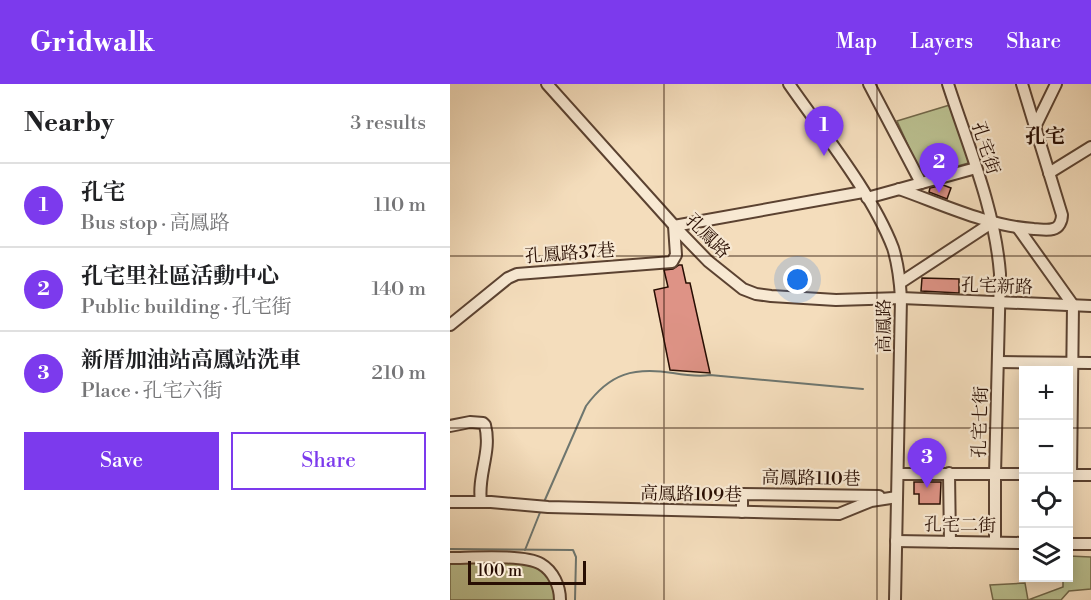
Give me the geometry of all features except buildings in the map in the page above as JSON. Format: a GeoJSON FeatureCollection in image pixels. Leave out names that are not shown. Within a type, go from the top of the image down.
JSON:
{"type":"FeatureCollection","features":[{"type":"Feature","properties":{"kind":"street","name":"孔鳳路"},"geometry":{"type":"LineString","coordinates":[[547,84],[674,226],[727,277],[743,289],[756,294],[836,300],[902,298]]}},
{"type":"Feature","properties":{"kind":"street","name":"高鳳路"},"geometry":{"type":"LineString","coordinates":[[789,84],[865,195],[893,250],[900,283],[902,298],[895,600]]}},
{"type":"Feature","properties":{"kind":"street"},"geometry":{"type":"LineString","coordinates":[[869,84],[921,183]]}},
{"type":"Feature","properties":{"kind":"street","name":"孔宅街"},"geometry":{"type":"LineString","coordinates":[[948,84],[993,222],[998,246],[1000,303]]}},
{"type":"Feature","properties":{"kind":"street"},"geometry":{"type":"LineString","coordinates":[[899,189],[993,222],[1018,228],[1053,230],[1062,221],[1022,84]]}},
{"type":"Feature","properties":{"kind":"street"},"geometry":{"type":"LineString","coordinates":[[1035,127],[1056,84]]}},
{"type":"Feature","properties":{"kind":"street"},"geometry":{"type":"LineString","coordinates":[[1049,173],[1091,147]]}},
{"type":"Feature","properties":{"kind":"street"},"geometry":{"type":"LineString","coordinates":[[674,226],[899,189],[976,168]]}},
{"type":"Feature","properties":{"kind":"street"},"geometry":{"type":"LineString","coordinates":[[900,283],[993,222]]}},
{"type":"Feature","properties":{"kind":"street","name":"孔鳳路37巷"},"geometry":{"type":"LineString","coordinates":[[450,325],[508,278],[517,274],[672,262],[676,255],[674,226]]}},
{"type":"Feature","properties":{"kind":"street"},"geometry":{"type":"LineString","coordinates":[[1018,228],[1073,305],[1070,474]]}},
{"type":"Feature","properties":{"kind":"street","name":"孔宅新路"},"geometry":{"type":"LineString","coordinates":[[902,298],[1091,306]]}},
{"type":"Feature","properties":{"kind":"street","name":"孔宅七街"},"geometry":{"type":"LineString","coordinates":[[995,542],[1000,303]]}},
{"type":"Feature","properties":{"kind":"street"},"geometry":{"type":"LineString","coordinates":[[999,362],[1091,363]]}},
{"type":"Feature","properties":{"kind":"street"},"geometry":{"type":"LineString","coordinates":[[450,426],[470,422],[483,423],[487,449],[480,479],[480,502],[450,502]]}},
{"type":"Feature","properties":{"kind":"street"},"geometry":{"type":"LineString","coordinates":[[949,473],[950,542]]}},
{"type":"Feature","properties":{"kind":"street"},"geometry":{"type":"LineString","coordinates":[[898,474],[1019,474]]}},
{"type":"Feature","properties":{"kind":"street"},"geometry":{"type":"LineString","coordinates":[[1073,475],[1091,475]]}},
{"type":"Feature","properties":{"kind":"street","name":"高鳳路110巷"},"geometry":{"type":"LineString","coordinates":[[742,512],[742,494],[897,497]]}},
{"type":"Feature","properties":{"kind":"street","name":"高鳳路109巷"},"geometry":{"type":"LineString","coordinates":[[480,502],[548,507],[839,514],[871,501],[897,497]]}},
{"type":"Feature","properties":{"kind":"street","name":"孔宅二街"},"geometry":{"type":"LineString","coordinates":[[896,541],[1019,543]]}},
{"type":"Feature","properties":{"kind":"street"},"geometry":{"type":"LineString","coordinates":[[1073,544],[1091,544]]}},
{"type":"Feature","properties":{"kind":"street"},"geometry":{"type":"LineString","coordinates":[[450,558],[524,559],[541,564],[555,578],[560,600]]}},
{"type":"Feature","properties":{"kind":"green space"},"geometry":{"type":"Polygon","coordinates":[[[953,104],[972,162],[922,176],[897,121],[953,104]]]}},
{"type":"Feature","properties":{"kind":"green space"},"geometry":{"type":"Polygon","coordinates":[[[1073,556],[1091,557],[1091,589],[1069,591],[1061,600],[1028,600],[1063,587],[1063,582],[1073,582],[1073,556]]]}},
{"type":"Feature","properties":{"kind":"green space"},"geometry":{"type":"Polygon","coordinates":[[[497,559],[533,564],[547,574],[558,600],[450,600],[450,560],[497,559]]]}},
{"type":"Feature","properties":{"kind":"green space"},"geometry":{"type":"Polygon","coordinates":[[[1025,583],[1028,600],[993,600],[990,585],[1025,583]]]}},
{"type":"Feature","properties":{"kind":"waterway"},"geometry":{"type":"LineString","coordinates":[[544,502],[586,406],[604,386],[624,375],[659,371],[691,376],[710,375],[863,389]]}},
{"type":"Feature","properties":{"kind":"waterway"},"geometry":{"type":"LineString","coordinates":[[525,550],[541,510]]}},
{"type":"Feature","properties":{"kind":"waterway"},"geometry":{"type":"LineString","coordinates":[[450,549],[573,550],[576,557],[575,600]]}},
{"type":"Feature","properties":{"kind":"place","name":"孔宅"},"geometry":{"type":"Point","coordinates":[824,156]}},
{"type":"Feature","properties":{"kind":"place","name":"孔宅里社區活動中心"},"geometry":{"type":"Point","coordinates":[939,193]}},
{"type":"Feature","properties":{"kind":"place","name":"新厝加油站高鳳站洗車"},"geometry":{"type":"Point","coordinates":[927,488]}},
{"type":"Feature","properties":{"kind":"district","name":"孔宅"},"geometry":{"type":"Point","coordinates":[1045,136]}}]}
